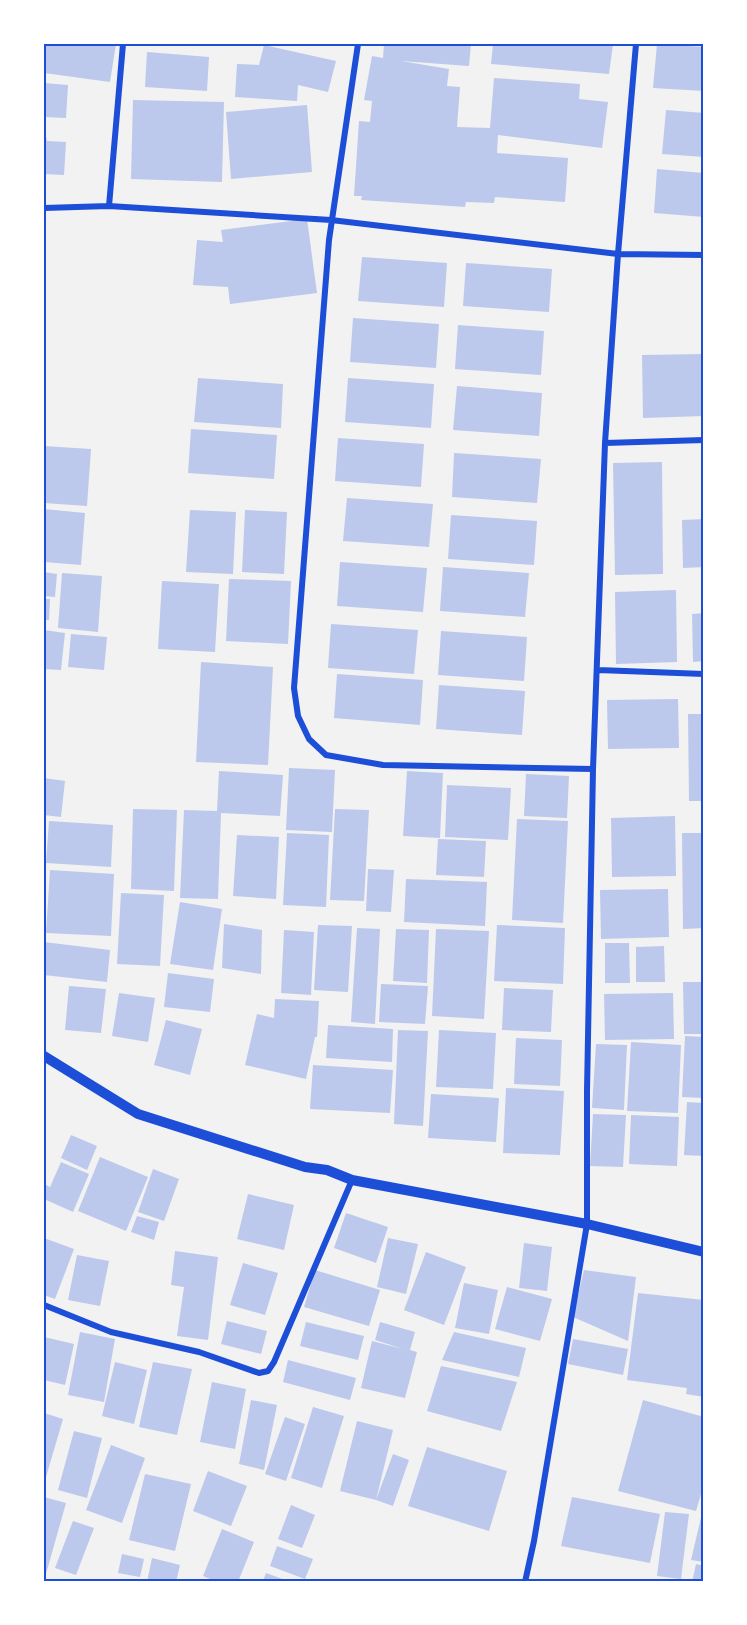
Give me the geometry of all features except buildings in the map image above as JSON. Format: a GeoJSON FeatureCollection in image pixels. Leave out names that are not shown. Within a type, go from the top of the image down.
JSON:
{"type":"FeatureCollection","features":[{"type":"Feature","properties":{"kind":"street"},"geometry":{"type":"LineString","coordinates":[[109,206],[123,44]]}},
{"type":"Feature","properties":{"kind":"street"},"geometry":{"type":"LineString","coordinates":[[358,44],[331,220],[321,326],[294,688],[298,716],[309,739],[326,755],[382,765],[593,769]]}},
{"type":"Feature","properties":{"kind":"street"},"geometry":{"type":"LineString","coordinates":[[525,1581],[534,1541],[587,1224],[593,769],[606,443],[618,254],[636,44]]}},
{"type":"Feature","properties":{"kind":"street"},"geometry":{"type":"LineString","coordinates":[[44,208],[109,206],[331,220],[618,254],[704,255]]}},
{"type":"Feature","properties":{"kind":"street"},"geometry":{"type":"LineString","coordinates":[[606,443],[704,440]]}},
{"type":"Feature","properties":{"kind":"street"},"geometry":{"type":"LineString","coordinates":[[598,670],[704,674]]}},
{"type":"Feature","properties":{"kind":"street"},"geometry":{"type":"LineString","coordinates":[[44,1056],[138,1114],[305,1167],[327,1170],[352,1180],[587,1224],[704,1252]]}},
{"type":"Feature","properties":{"kind":"street"},"geometry":{"type":"LineString","coordinates":[[44,1305],[111,1332],[199,1352],[259,1374],[268,1371],[274,1362],[352,1180]]}}]}
